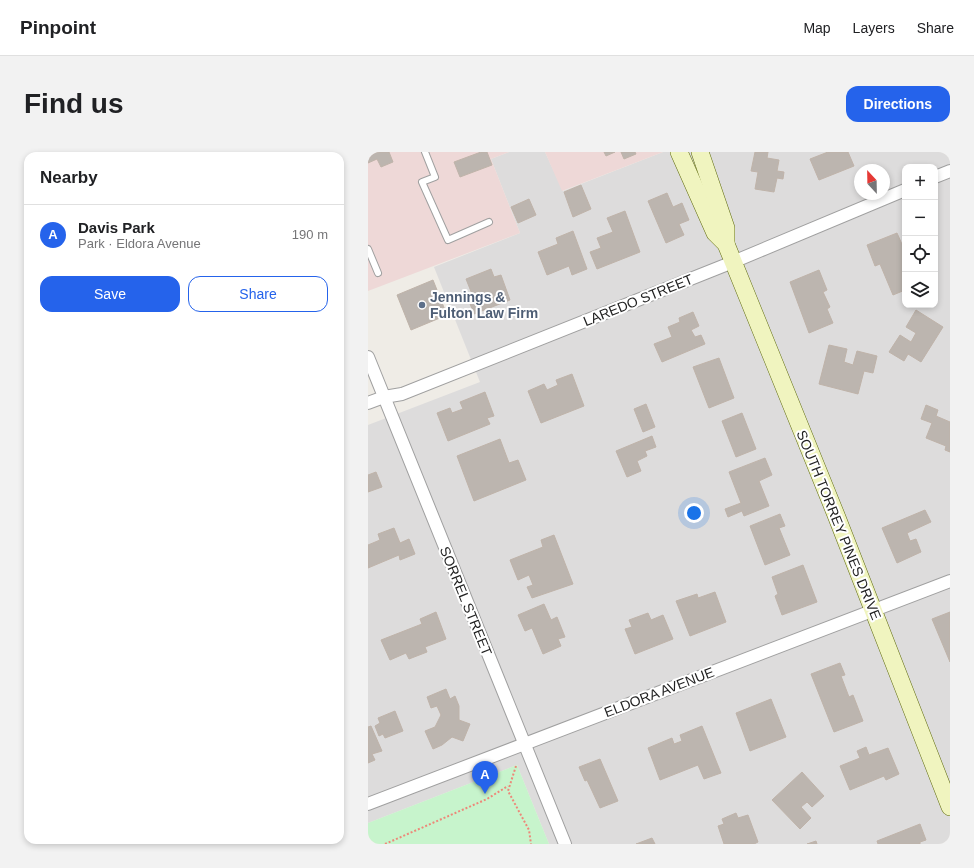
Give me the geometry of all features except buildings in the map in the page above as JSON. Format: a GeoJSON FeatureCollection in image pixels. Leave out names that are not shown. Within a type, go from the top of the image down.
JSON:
{"type":"FeatureCollection","features":[{"type":"Feature","properties":{"kind":"street","name":"SOUTH TORREY PINES DRIVE"},"geometry":{"type":"LineString","coordinates":[[679,152],[715,233],[726,244]]}},
{"type":"Feature","properties":{"kind":"street","name":"SOUTH TORREY PINES DRIVE"},"geometry":{"type":"LineString","coordinates":[[700,152],[726,228],[726,244],[873,610],[950,807]]}},
{"type":"Feature","properties":{"kind":"street"},"geometry":{"type":"LineString","coordinates":[[938,176],[950,171]]}},
{"type":"Feature","properties":{"kind":"street","name":"LAREDO STREET"},"geometry":{"type":"LineString","coordinates":[[368,403],[384,397],[402,394],[733,262],[902,191]]}},
{"type":"Feature","properties":{"kind":"street","name":"SORREL STREET"},"geometry":{"type":"LineString","coordinates":[[368,357],[565,844]]}},
{"type":"Feature","properties":{"kind":"street","name":"ELDORA AVENUE"},"geometry":{"type":"LineString","coordinates":[[368,804],[950,581]]}},
{"type":"Feature","properties":{"kind":"lane"},"geometry":{"type":"LineString","coordinates":[[425,152],[435,177],[422,182],[448,240],[490,222]]}},
{"type":"Feature","properties":{"kind":"lane"},"geometry":{"type":"LineString","coordinates":[[368,249],[378,273]]}},
{"type":"Feature","properties":{"kind":"path"},"geometry":{"type":"LineString","coordinates":[[516,766],[508,786],[510,796],[529,830],[531,844]]}},
{"type":"Feature","properties":{"kind":"path"},"geometry":{"type":"LineString","coordinates":[[385,844],[487,799],[508,786]]}},
{"type":"Feature","properties":{"kind":"shaded area"},"geometry":{"type":"Polygon","coordinates":[[[368,152],[509,152],[491,159],[520,233],[368,291],[368,152]]]}},
{"type":"Feature","properties":{"kind":"shaded area"},"geometry":{"type":"Polygon","coordinates":[[[509,152],[545,152],[563,191],[663,152],[950,152],[950,844],[549,844],[517,765],[368,823],[368,425],[480,382],[434,267],[520,233],[491,159],[509,152]]]}},
{"type":"Feature","properties":{"kind":"shaded area"},"geometry":{"type":"Polygon","coordinates":[[[545,152],[663,152],[562,191],[545,152]]]}},
{"type":"Feature","properties":{"kind":"green space"},"geometry":{"type":"Polygon","coordinates":[[[517,765],[549,844],[368,844],[368,823],[517,765]]]}},
{"type":"Feature","properties":{"kind":"place","name":"Jennings & Fulton Law Firm"},"geometry":{"type":"Point","coordinates":[422,305]}},
{"type":"Feature","properties":{"kind":"place","name":"Davis Park"},"geometry":{"type":"Point","coordinates":[485,794]}}]}
